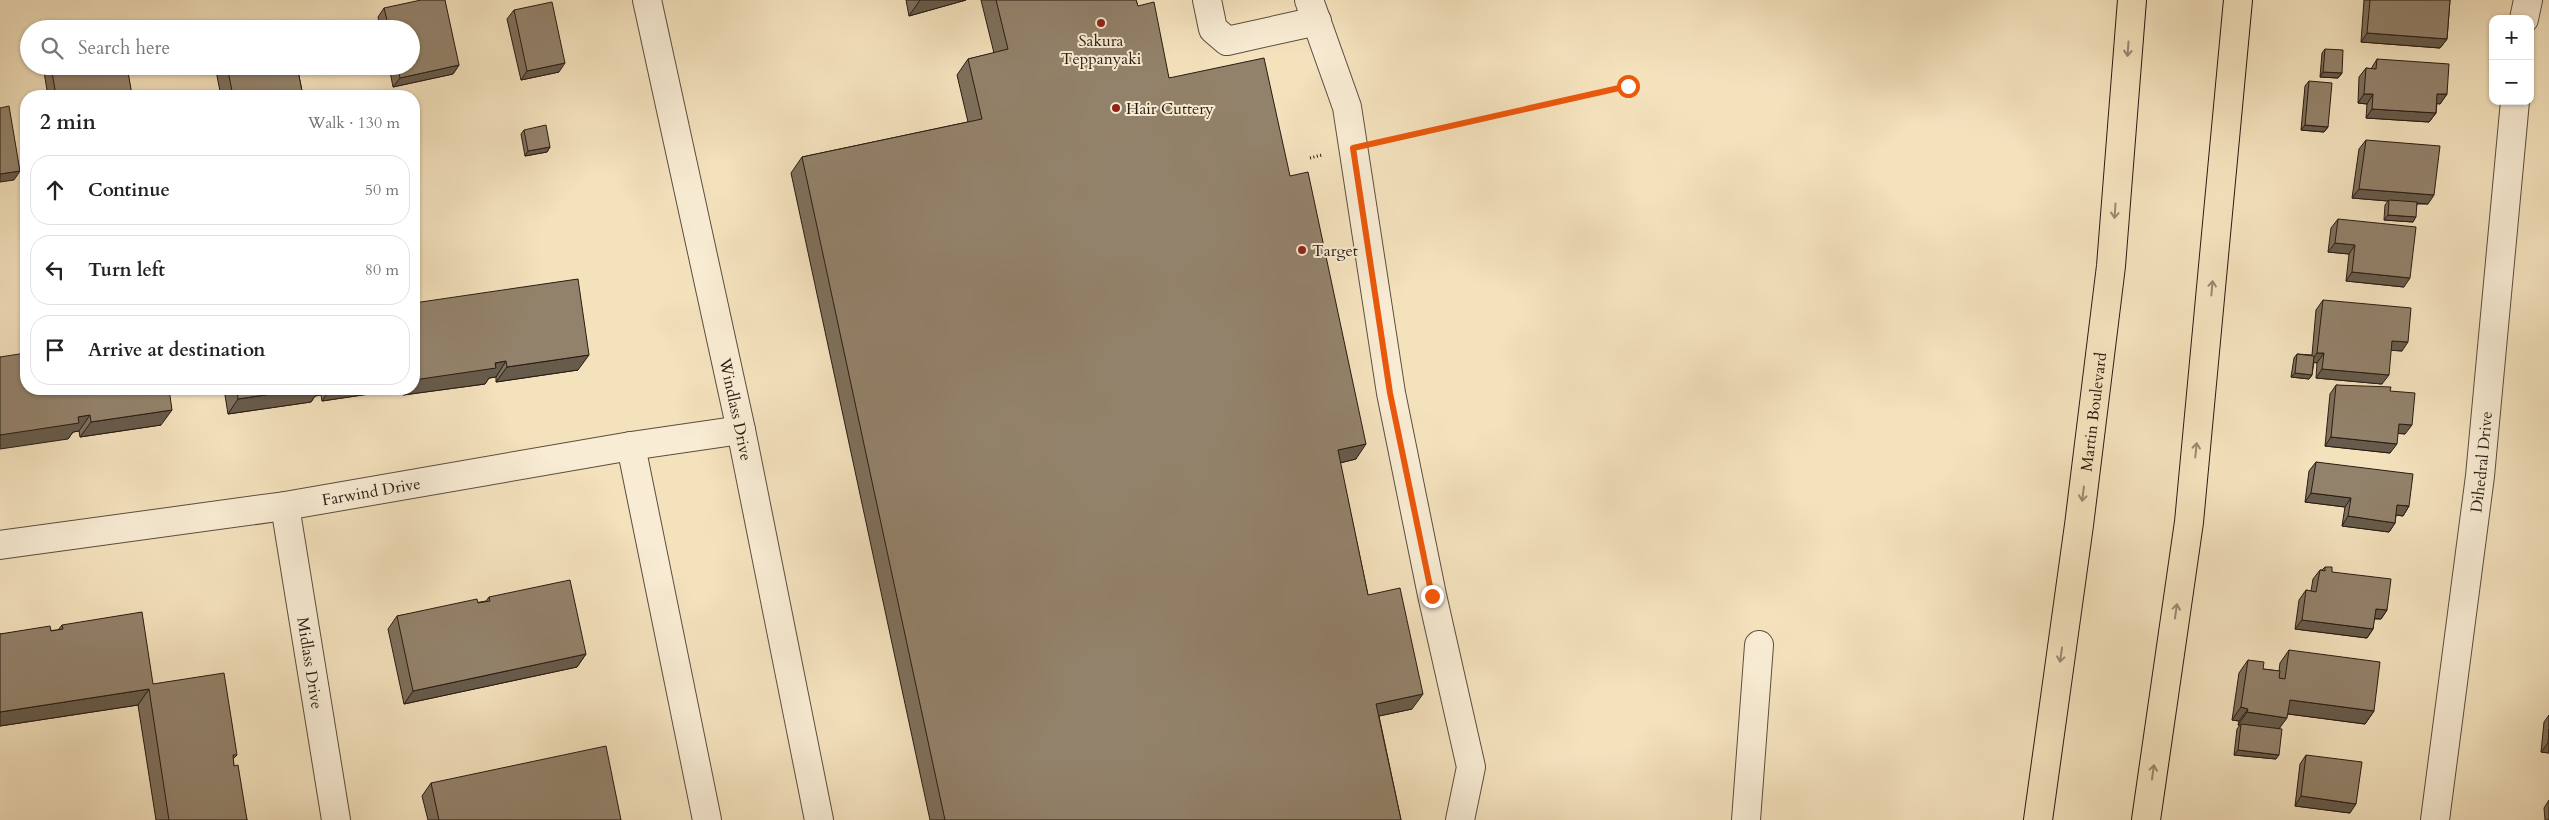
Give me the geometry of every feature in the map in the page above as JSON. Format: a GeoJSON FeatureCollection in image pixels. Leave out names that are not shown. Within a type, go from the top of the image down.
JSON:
{"type":"FeatureCollection","features":[{"type":"Feature","properties":{"kind":"main road","name":"Martin Boulevard"},"geometry":{"type":"LineString","coordinates":[[2038,820],[2080,525],[2111,266],[2132,0]]}},
{"type":"Feature","properties":{"kind":"main road"},"geometry":{"type":"LineString","coordinates":[[2146,820],[2189,522],[2238,0]]}},
{"type":"Feature","properties":{"kind":"street","name":"Windlass Drive"},"geometry":{"type":"LineString","coordinates":[[647,0],[741,430],[819,820]]}},
{"type":"Feature","properties":{"kind":"street"},"geometry":{"type":"LineString","coordinates":[[1207,0],[1213,29],[1227,41],[1313,11],[1347,107],[1390,393],[1432,596],[1471,767],[1460,820]]}},
{"type":"Feature","properties":{"kind":"street"},"geometry":{"type":"LineString","coordinates":[[2525,15],[2528,0]]}},
{"type":"Feature","properties":{"kind":"street","name":"Dihedral Drive"},"geometry":{"type":"LineString","coordinates":[[2435,820],[2480,476],[2515,105]]}},
{"type":"Feature","properties":{"kind":"street","name":"Farwind Drive"},"geometry":{"type":"LineString","coordinates":[[0,545],[285,506],[631,446],[741,430]]}},
{"type":"Feature","properties":{"kind":"street"},"geometry":{"type":"LineString","coordinates":[[631,446],[707,820]]}},
{"type":"Feature","properties":{"kind":"street","name":"Midlass Drive"},"geometry":{"type":"LineString","coordinates":[[285,506],[336,820]]}},
{"type":"Feature","properties":{"kind":"street"},"geometry":{"type":"LineString","coordinates":[[1746,820],[1759,645]]}},
{"type":"Feature","properties":{"kind":"path"},"geometry":{"type":"LineString","coordinates":[[1310,158],[1628,86]]}},
{"type":"Feature","properties":{"kind":"building"},"geometry":{"type":"Polygon","coordinates":[[[421,0],[445,0],[459,65],[420,74],[420,20],[387,20],[384,8],[421,0]]]}},
{"type":"Feature","properties":{"kind":"building"},"geometry":{"type":"Polygon","coordinates":[[[996,0],[1136,0],[1138,6],[1154,2],[1169,78],[1264,58],[1290,176],[1308,172],[1366,444],[1338,450],[1368,595],[1400,588],[1423,694],[1376,704],[1401,820],[945,820],[802,157],[982,119],[968,59],[1008,49],[996,0]]]}},
{"type":"Feature","properties":{"kind":"building"},"geometry":{"type":"Polygon","coordinates":[[[2370,0],[2450,0],[2447,39],[2367,33],[2370,0]]]}},
{"type":"Feature","properties":{"kind":"building"},"geometry":{"type":"Polygon","coordinates":[[[552,2],[565,63],[527,71],[514,10],[552,2]]]}},
{"type":"Feature","properties":{"kind":"building"},"geometry":{"type":"Polygon","coordinates":[[[2325,49],[2343,50],[2342,73],[2323,72],[2325,49]]]}},
{"type":"Feature","properties":{"kind":"building"},"geometry":{"type":"Polygon","coordinates":[[[2377,59],[2449,64],[2447,94],[2437,94],[2436,113],[2372,109],[2373,94],[2364,94],[2366,68],[2376,69],[2377,59]]]}},
{"type":"Feature","properties":{"kind":"building"},"geometry":{"type":"Polygon","coordinates":[[[52,75],[129,75],[131,90],[55,90],[52,75]]]}},
{"type":"Feature","properties":{"kind":"building"},"geometry":{"type":"Polygon","coordinates":[[[229,75],[299,75],[302,90],[232,90],[229,75]]]}},
{"type":"Feature","properties":{"kind":"building"},"geometry":{"type":"Polygon","coordinates":[[[399,75],[414,75],[400,78],[399,75]]]}},
{"type":"Feature","properties":{"kind":"building"},"geometry":{"type":"Polygon","coordinates":[[[2309,81],[2332,83],[2328,127],[2305,125],[2309,81]]]}},
{"type":"Feature","properties":{"kind":"building"},"geometry":{"type":"Polygon","coordinates":[[[9,106],[20,171],[0,174],[0,108],[9,106]]]}},
{"type":"Feature","properties":{"kind":"building"},"geometry":{"type":"Polygon","coordinates":[[[546,125],[550,147],[528,151],[524,130],[546,125]]]}},
{"type":"Feature","properties":{"kind":"building"},"geometry":{"type":"Polygon","coordinates":[[[2366,140],[2440,146],[2434,195],[2359,189],[2366,140]]]}},
{"type":"Feature","properties":{"kind":"building"},"geometry":{"type":"Polygon","coordinates":[[[2389,200],[2417,202],[2416,217],[2388,215],[2389,200]]]}},
{"type":"Feature","properties":{"kind":"building"},"geometry":{"type":"Polygon","coordinates":[[[2338,219],[2416,227],[2410,278],[2352,272],[2355,245],[2335,243],[2338,219]]]}},
{"type":"Feature","properties":{"kind":"building"},"geometry":{"type":"Polygon","coordinates":[[[578,279],[589,355],[507,367],[506,361],[495,363],[496,368],[420,379],[420,302],[578,279]]]}},
{"type":"Feature","properties":{"kind":"building"},"geometry":{"type":"Polygon","coordinates":[[[2323,300],[2411,308],[2408,342],[2392,341],[2389,375],[2322,369],[2324,353],[2317,353],[2323,300]]]}},
{"type":"Feature","properties":{"kind":"building"},"geometry":{"type":"Polygon","coordinates":[[[20,354],[20,395],[170,395],[172,410],[91,422],[90,415],[78,417],[79,423],[0,435],[0,357],[20,354]]]}},
{"type":"Feature","properties":{"kind":"building"},"geometry":{"type":"Polygon","coordinates":[[[2297,354],[2314,356],[2312,375],[2295,373],[2297,354]]]}},
{"type":"Feature","properties":{"kind":"building"},"geometry":{"type":"Polygon","coordinates":[[[2336,385],[2391,387],[2390,391],[2415,393],[2412,425],[2399,424],[2397,444],[2331,437],[2336,385]]]}},
{"type":"Feature","properties":{"kind":"building"},"geometry":{"type":"Polygon","coordinates":[[[238,395],[265,395],[238,399],[238,395]]]}},
{"type":"Feature","properties":{"kind":"building"},"geometry":{"type":"Polygon","coordinates":[[[2316,462],[2413,474],[2409,506],[2397,505],[2395,523],[2348,516],[2351,498],[2311,493],[2316,462]]]}},
{"type":"Feature","properties":{"kind":"building"},"geometry":{"type":"Polygon","coordinates":[[[2325,567],[2332,567],[2332,572],[2391,579],[2387,610],[2376,609],[2373,629],[2302,620],[2306,590],[2316,592],[2320,570],[2325,571],[2325,567]]]}},
{"type":"Feature","properties":{"kind":"building"},"geometry":{"type":"Polygon","coordinates":[[[570,580],[586,654],[413,691],[397,616],[477,599],[478,603],[490,601],[489,597],[570,580]]]}},
{"type":"Feature","properties":{"kind":"building"},"geometry":{"type":"Polygon","coordinates":[[[142,612],[153,684],[224,673],[237,755],[233,755],[234,766],[238,765],[247,820],[169,820],[149,689],[0,712],[0,634],[50,626],[51,631],[63,629],[62,625],[142,612]]]}},
{"type":"Feature","properties":{"kind":"building"},"geometry":{"type":"Polygon","coordinates":[[[2289,650],[2380,662],[2374,711],[2290,700],[2287,718],[2247,712],[2248,709],[2241,707],[2248,660],[2264,662],[2263,669],[2280,671],[2279,678],[2285,679],[2289,650]]]}},
{"type":"Feature","properties":{"kind":"building"},"geometry":{"type":"Polygon","coordinates":[[[2241,724],[2282,729],[2279,755],[2238,750],[2241,724]]]}},
{"type":"Feature","properties":{"kind":"building"},"geometry":{"type":"Polygon","coordinates":[[[606,746],[621,820],[439,820],[431,783],[606,746]]]}},
{"type":"Feature","properties":{"kind":"building"},"geometry":{"type":"Polygon","coordinates":[[[2306,755],[2362,762],[2356,804],[2301,796],[2306,755]]]}},
{"type":"Feature","properties":{"kind":"place","name":"Sakura Teppanyaki"},"geometry":{"type":"Point","coordinates":[1101,23]}},
{"type":"Feature","properties":{"kind":"place","name":"Hair Cuttery"},"geometry":{"type":"Point","coordinates":[1116,108]}},
{"type":"Feature","properties":{"kind":"place","name":"Target"},"geometry":{"type":"Point","coordinates":[1302,250]}},
{"type":"Feature","properties":{"kind":"route"},"geometry":{"type":"LineString","coordinates":[[1432,596],[1390,393],[1353,148],[1628,86]]}}]}
